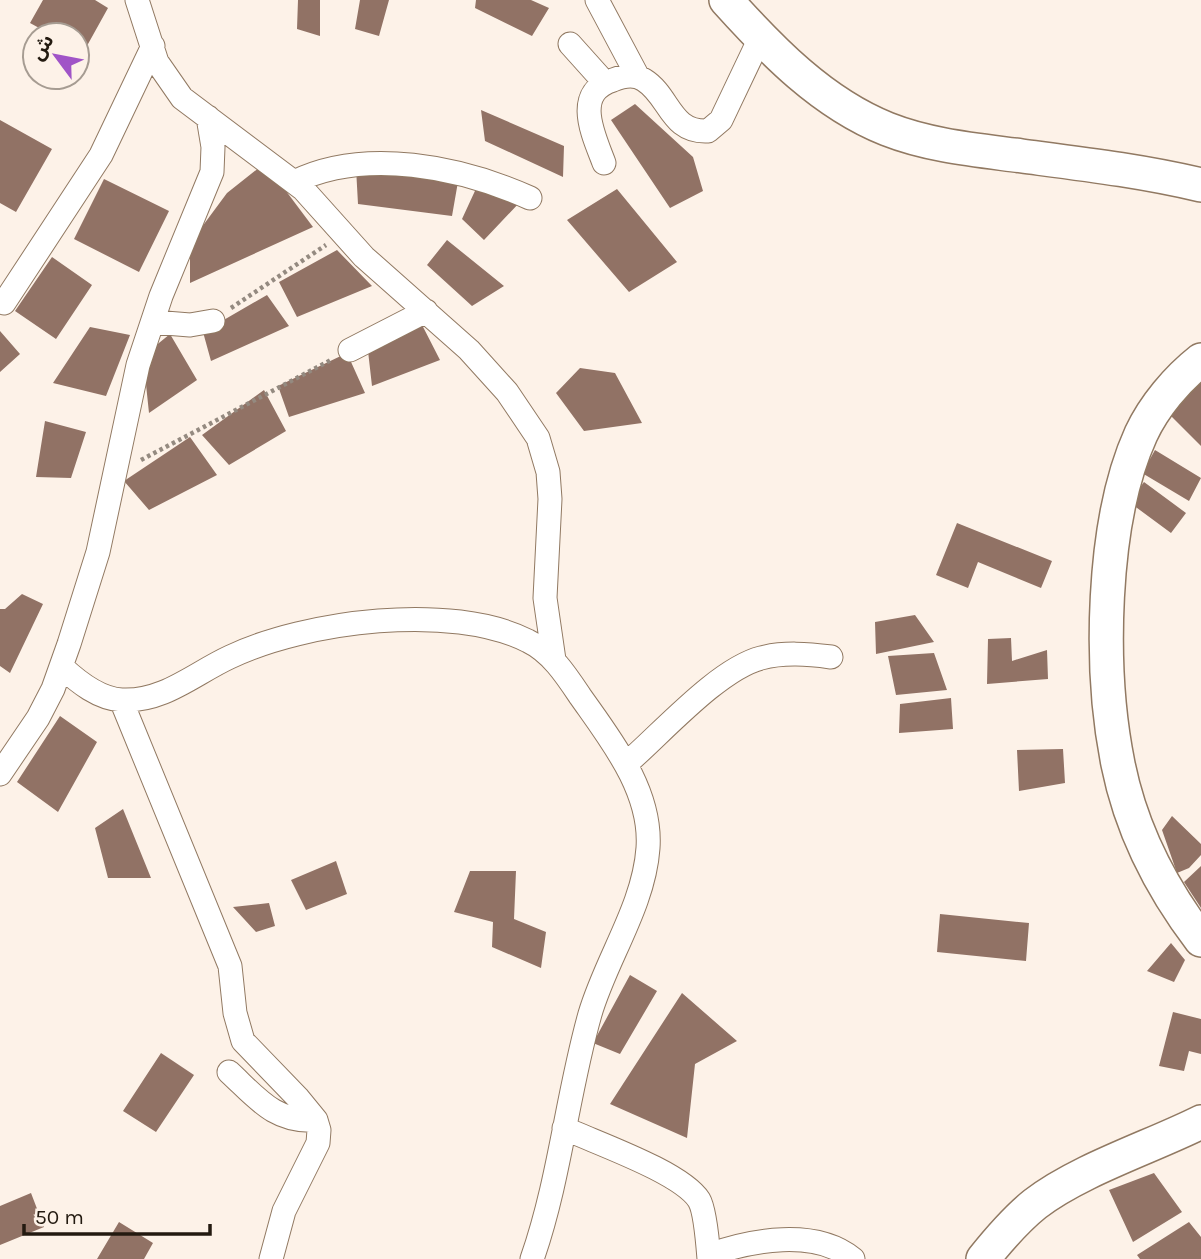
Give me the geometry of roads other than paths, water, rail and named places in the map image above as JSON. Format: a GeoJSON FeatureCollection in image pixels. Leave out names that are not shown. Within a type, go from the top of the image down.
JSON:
{"type":"FeatureCollection","features":[{"type":"Feature","properties":{"kind":"main road"},"geometry":{"type":"LineString","coordinates":[[726,0],[760,38],[807,81],[885,128],[960,148],[1150,173],[1201,185]]}},
{"type":"Feature","properties":{"kind":"main road"},"geometry":{"type":"LineString","coordinates":[[1201,360],[1164,397],[1142,432],[1129,468],[1115,528],[1108,616],[1111,720],[1118,765],[1154,869],[1174,904],[1201,940]]}},
{"type":"Feature","properties":{"kind":"main road"},"geometry":{"type":"LineString","coordinates":[[983,1259],[1003,1234],[1037,1203],[1076,1180],[1201,1122]]}},
{"type":"Feature","properties":{"kind":"street"},"geometry":{"type":"LineString","coordinates":[[137,0],[157,62],[173,88],[294,182],[341,234],[449,331],[506,392],[538,438],[548,472],[550,499],[545,598],[554,660]]}},
{"type":"Feature","properties":{"kind":"street"},"geometry":{"type":"LineString","coordinates":[[597,0],[638,77],[651,86],[675,120],[690,129],[708,131],[720,120],[760,38]]}},
{"type":"Feature","properties":{"kind":"street"},"geometry":{"type":"LineString","coordinates":[[570,44],[605,83]]}},
{"type":"Feature","properties":{"kind":"street"},"geometry":{"type":"LineString","coordinates":[[4,303],[101,155],[153,46]]}},
{"type":"Feature","properties":{"kind":"street"},"geometry":{"type":"LineString","coordinates":[[604,163],[588,114],[592,96],[605,83],[626,77],[638,77]]}},
{"type":"Feature","properties":{"kind":"street"},"geometry":{"type":"LineString","coordinates":[[0,774],[38,718],[62,667],[98,552],[138,365],[152,322],[212,172],[213,147],[208,117]]}},
{"type":"Feature","properties":{"kind":"street"},"geometry":{"type":"LineString","coordinates":[[294,182],[343,164],[370,163],[455,171],[496,182],[530,198]]}},
{"type":"Feature","properties":{"kind":"street"},"geometry":{"type":"LineString","coordinates":[[351,350],[426,311]]}},
{"type":"Feature","properties":{"kind":"street"},"geometry":{"type":"LineString","coordinates":[[152,322],[190,326],[213,321]]}},
{"type":"Feature","properties":{"kind":"street"},"geometry":{"type":"LineString","coordinates":[[62,667],[97,694],[121,700],[173,689],[229,657],[266,643],[381,622],[452,621],[493,628],[529,641],[554,660],[626,764],[644,809],[649,847],[640,890],[602,976],[591,1012],[564,1128],[550,1208],[532,1259]]}},
{"type":"Feature","properties":{"kind":"street"},"geometry":{"type":"LineString","coordinates":[[626,764],[719,680],[741,666],[761,658],[786,655],[831,657]]}},
{"type":"Feature","properties":{"kind":"street"},"geometry":{"type":"LineString","coordinates":[[121,700],[230,966],[235,1013],[243,1041],[316,1120],[318,1143],[284,1212],[271,1259]]}},
{"type":"Feature","properties":{"kind":"street"},"geometry":{"type":"LineString","coordinates":[[229,1072],[274,1112],[295,1121],[316,1120]]}},
{"type":"Feature","properties":{"kind":"street"},"geometry":{"type":"LineString","coordinates":[[564,1128],[674,1178],[690,1190],[701,1205],[709,1257],[734,1246],[790,1240],[836,1248],[853,1259]]}}]}
